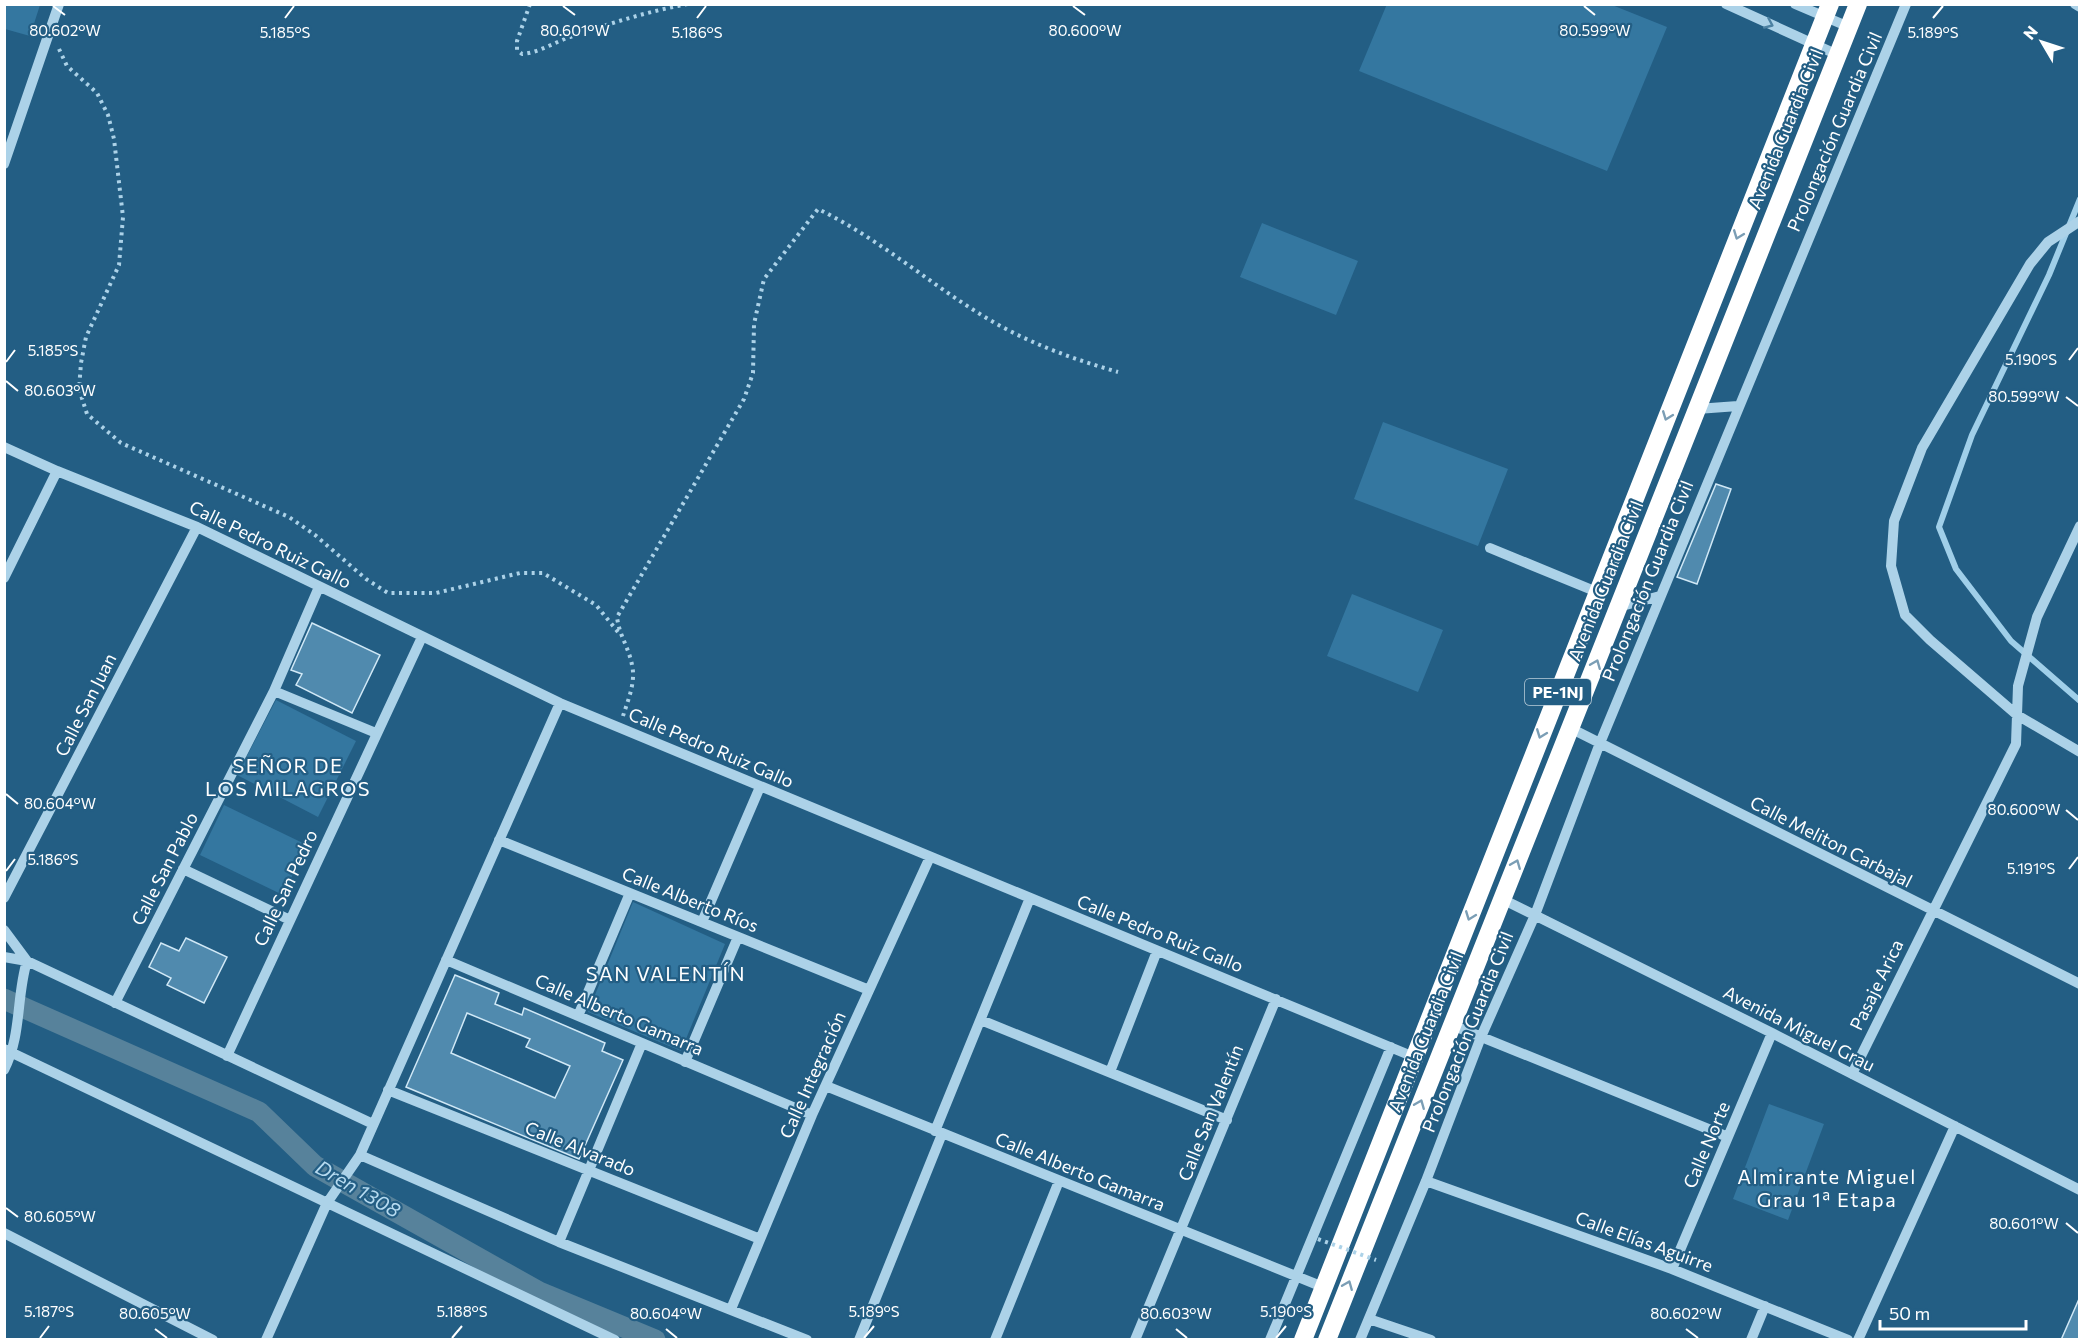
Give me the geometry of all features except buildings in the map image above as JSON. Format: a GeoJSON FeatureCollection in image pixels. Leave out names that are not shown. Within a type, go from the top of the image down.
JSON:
{"type":"FeatureCollection","features":[{"type":"Feature","properties":{"kind":"highway","name":"Avenida Guardia Civil"},"geometry":{"type":"LineString","coordinates":[[1303,1340],[1828,8]]}},
{"type":"Feature","properties":{"kind":"highway","name":"Avenida Guardia Civil"},"geometry":{"type":"LineString","coordinates":[[1327,1340],[1838,54],[1856,14]]}},
{"type":"Feature","properties":{"kind":"street"},"geometry":{"type":"LineString","coordinates":[[4,164],[59,4]]}},
{"type":"Feature","properties":{"kind":"street"},"geometry":{"type":"LineString","coordinates":[[1726,4],[1838,54]]}},
{"type":"Feature","properties":{"kind":"street"},"geometry":{"type":"LineString","coordinates":[[1795,4],[1856,14]]}},
{"type":"Feature","properties":{"kind":"street","name":"Prolongación Guardia Civil"},"geometry":{"type":"LineString","coordinates":[[1360,1340],[1426,1181],[1481,1037],[1534,915],[1600,743],[1660,596],[1906,4]]}},
{"type":"Feature","properties":{"kind":"street"},"geometry":{"type":"LineString","coordinates":[[2075,4],[2079,7]]}},
{"type":"Feature","properties":{"kind":"street"},"geometry":{"type":"LineString","coordinates":[[2079,221],[2048,242],[2030,264],[1922,448],[1894,521],[1891,566],[1905,615],[2017,715],[2079,752]]}},
{"type":"Feature","properties":{"kind":"street"},"geometry":{"type":"LineString","coordinates":[[1697,409],[1738,406]]}},
{"type":"Feature","properties":{"kind":"street","name":"Calle Pedro Ruiz Gallo"},"geometry":{"type":"LineString","coordinates":[[4,447],[57,471],[197,527],[560,703],[1414,1057]]}},
{"type":"Feature","properties":{"kind":"street"},"geometry":{"type":"LineString","coordinates":[[4,578],[57,471]]}},
{"type":"Feature","properties":{"kind":"street","name":"Pasaje Arica"},"geometry":{"type":"LineString","coordinates":[[1852,1074],[2016,744],[2018,686],[2037,616],[2079,526]]}},
{"type":"Feature","properties":{"kind":"street","name":"Calle San Juan"},"geometry":{"type":"LineString","coordinates":[[4,898],[197,527]]}},
{"type":"Feature","properties":{"kind":"street"},"geometry":{"type":"LineString","coordinates":[[1490,548],[1598,592]]}},
{"type":"Feature","properties":{"kind":"street","name":"Calle San Pablo"},"geometry":{"type":"LineString","coordinates":[[115,1003],[274,691],[319,586]]}},
{"type":"Feature","properties":{"kind":"street"},"geometry":{"type":"LineString","coordinates":[[1618,607],[1660,596]]}},
{"type":"Feature","properties":{"kind":"street","name":"Calle San Pedro"},"geometry":{"type":"LineString","coordinates":[[227,1056],[422,637]]}},
{"type":"Feature","properties":{"kind":"street"},"geometry":{"type":"LineString","coordinates":[[274,691],[376,733]]}},
{"type":"Feature","properties":{"kind":"street"},"geometry":{"type":"LineString","coordinates":[[266,1340],[327,1203],[360,1155],[560,703]]}},
{"type":"Feature","properties":{"kind":"street","name":"Calle Meliton Carbajal"},"geometry":{"type":"LineString","coordinates":[[1570,728],[2079,984]]}},
{"type":"Feature","properties":{"kind":"street"},"geometry":{"type":"LineString","coordinates":[[702,922],[760,787]]}},
{"type":"Feature","properties":{"kind":"street","name":"Calle Alberto Ríos"},"geometry":{"type":"LineString","coordinates":[[499,840],[870,990]]}},
{"type":"Feature","properties":{"kind":"street","name":"Calle Integración"},"geometry":{"type":"LineString","coordinates":[[731,1309],[812,1115],[930,857]]}},
{"type":"Feature","properties":{"kind":"street"},"geometry":{"type":"LineString","coordinates":[[183,869],[290,920]]}},
{"type":"Feature","properties":{"kind":"street"},"geometry":{"type":"LineString","coordinates":[[578,1016],[630,893]]}},
{"type":"Feature","properties":{"kind":"street"},"geometry":{"type":"LineString","coordinates":[[859,1340],[1030,898]]}},
{"type":"Feature","properties":{"kind":"street","name":"Avenida Miguel Grau"},"geometry":{"type":"LineString","coordinates":[[1502,899],[1772,1033],[2079,1190]]}},
{"type":"Feature","properties":{"kind":"street"},"geometry":{"type":"LineString","coordinates":[[4,930],[27,961]]}},
{"type":"Feature","properties":{"kind":"street"},"geometry":{"type":"LineString","coordinates":[[685,1062],[738,937]]}},
{"type":"Feature","properties":{"kind":"street"},"geometry":{"type":"LineString","coordinates":[[1110,1072],[1157,951]]}},
{"type":"Feature","properties":{"kind":"street"},"geometry":{"type":"LineString","coordinates":[[4,957],[27,961],[373,1125]]}},
{"type":"Feature","properties":{"kind":"street","name":"Calle Alberto Gamarra"},"geometry":{"type":"LineString","coordinates":[[446,960],[812,1115]]}},
{"type":"Feature","properties":{"kind":"street"},"geometry":{"type":"LineString","coordinates":[[4,1070],[27,961]]}},
{"type":"Feature","properties":{"kind":"street","name":"Calle San Valentín"},"geometry":{"type":"LineString","coordinates":[[1135,1340],[1276,999]]}},
{"type":"Feature","properties":{"kind":"street"},"geometry":{"type":"LineString","coordinates":[[981,1020],[1227,1120]]}},
{"type":"Feature","properties":{"kind":"street"},"geometry":{"type":"LineString","coordinates":[[1452,1025],[1728,1137]]}},
{"type":"Feature","properties":{"kind":"street","name":"Calle Norte"},"geometry":{"type":"LineString","coordinates":[[1672,1269],[1772,1033]]}},
{"type":"Feature","properties":{"kind":"street"},"geometry":{"type":"LineString","coordinates":[[559,1242],[642,1043]]}},
{"type":"Feature","properties":{"kind":"street"},"geometry":{"type":"LineString","coordinates":[[1270,1340],[1391,1047]]}},
{"type":"Feature","properties":{"kind":"street"},"geometry":{"type":"LineString","coordinates":[[9,1051],[615,1340]]}},
{"type":"Feature","properties":{"kind":"street","name":"Calle Alberto Gamarra"},"geometry":{"type":"LineString","coordinates":[[826,1086],[1323,1287]]}},
{"type":"Feature","properties":{"kind":"street","name":"Calle Alvarado"},"geometry":{"type":"LineString","coordinates":[[388,1090],[760,1239]]}},
{"type":"Feature","properties":{"kind":"street"},"geometry":{"type":"LineString","coordinates":[[1858,1340],[1955,1126]]}},
{"type":"Feature","properties":{"kind":"street"},"geometry":{"type":"LineString","coordinates":[[360,1155],[559,1242],[807,1340]]}},
{"type":"Feature","properties":{"kind":"street"},"geometry":{"type":"LineString","coordinates":[[995,1340],[1059,1181]]}},
{"type":"Feature","properties":{"kind":"street","name":"Calle Elías Aguirre"},"geometry":{"type":"LineString","coordinates":[[1426,1181],[1672,1269],[1848,1340]]}},
{"type":"Feature","properties":{"kind":"street"},"geometry":{"type":"LineString","coordinates":[[4,1233],[213,1340]]}},
{"type":"Feature","properties":{"kind":"street"},"geometry":{"type":"LineString","coordinates":[[1751,1340],[1765,1306]]}},
{"type":"Feature","properties":{"kind":"street"},"geometry":{"type":"LineString","coordinates":[[1369,1319],[1431,1340]]}},
{"type":"Feature","properties":{"kind":"path"},"geometry":{"type":"LineString","coordinates":[[530,4],[517,41],[518,50],[522,54],[531,53],[596,28],[688,4]]}},
{"type":"Feature","properties":{"kind":"path"},"geometry":{"type":"LineString","coordinates":[[51,26],[67,66],[97,93],[108,115],[114,139],[123,218],[119,266],[86,337],[81,363],[79,389],[87,414],[121,443],[289,518],[315,535],[366,579],[388,593],[436,593],[520,573],[543,573],[596,605],[618,632],[633,666],[632,687],[620,728]]}},
{"type":"Feature","properties":{"kind":"path"},"geometry":{"type":"LineString","coordinates":[[618,632],[617,617],[744,399],[753,374],[754,324],[764,279],[818,209],[853,226],[996,323],[1075,360],[1118,372]]}},
{"type":"Feature","properties":{"kind":"path"},"geometry":{"type":"LineString","coordinates":[[1318,1239],[1376,1260]]}},
{"type":"Feature","properties":{"kind":"shaded area"},"geometry":{"type":"Polygon","coordinates":[[[1387,4],[1612,5],[1667,27],[1607,171],[1359,71],[1387,4]]]}},
{"type":"Feature","properties":{"kind":"shaded area"},"geometry":{"type":"Polygon","coordinates":[[[4,5],[40,5],[30,36],[5,29],[4,5]]]}},
{"type":"Feature","properties":{"kind":"shaded area"},"geometry":{"type":"Polygon","coordinates":[[[1262,223],[1358,261],[1336,315],[1240,277],[1262,223]]]}},
{"type":"Feature","properties":{"kind":"shaded area"},"geometry":{"type":"Polygon","coordinates":[[[1383,422],[1508,469],[1478,546],[1354,499],[1383,422]]]}},
{"type":"Feature","properties":{"kind":"shaded area"},"geometry":{"type":"Polygon","coordinates":[[[1352,594],[1443,630],[1418,692],[1327,656],[1352,594]]]}},
{"type":"Feature","properties":{"kind":"shaded area"},"geometry":{"type":"Polygon","coordinates":[[[276,700],[356,741],[318,817],[237,775],[276,700]]]}},
{"type":"Feature","properties":{"kind":"shaded area"},"geometry":{"type":"Polygon","coordinates":[[[224,805],[307,845],[283,895],[200,855],[224,805]]]}},
{"type":"Feature","properties":{"kind":"shaded area"},"geometry":{"type":"Polygon","coordinates":[[[633,902],[725,944],[681,1051],[588,1012],[633,902]]]}},
{"type":"Feature","properties":{"kind":"shaded area"},"geometry":{"type":"Polygon","coordinates":[[[1769,1104],[1824,1124],[1788,1220],[1733,1199],[1769,1104]]]}},
{"type":"Feature","properties":{"kind":"waterway"},"geometry":{"type":"LineString","coordinates":[[2080,199],[2049,275],[1972,435],[1939,527],[1956,569],[2011,641],[2080,701]]}},
{"type":"Feature","properties":{"kind":"waterway","name":"Dren 1308"},"geometry":{"type":"LineString","coordinates":[[4,999],[259,1112],[315,1166],[539,1292],[655,1340]]}},
{"type":"Feature","properties":{"kind":"district","name":"SEÑOR DE LOS MILAGROS"},"geometry":{"type":"Point","coordinates":[288,778]}},
{"type":"Feature","properties":{"kind":"district","name":"SAN VALENTÍN"},"geometry":{"type":"Point","coordinates":[666,974]}},
{"type":"Feature","properties":{"kind":"district","name":"Almirante Miguel Grau 1ª Etapa"},"geometry":{"type":"Point","coordinates":[1827,1188]}}]}
